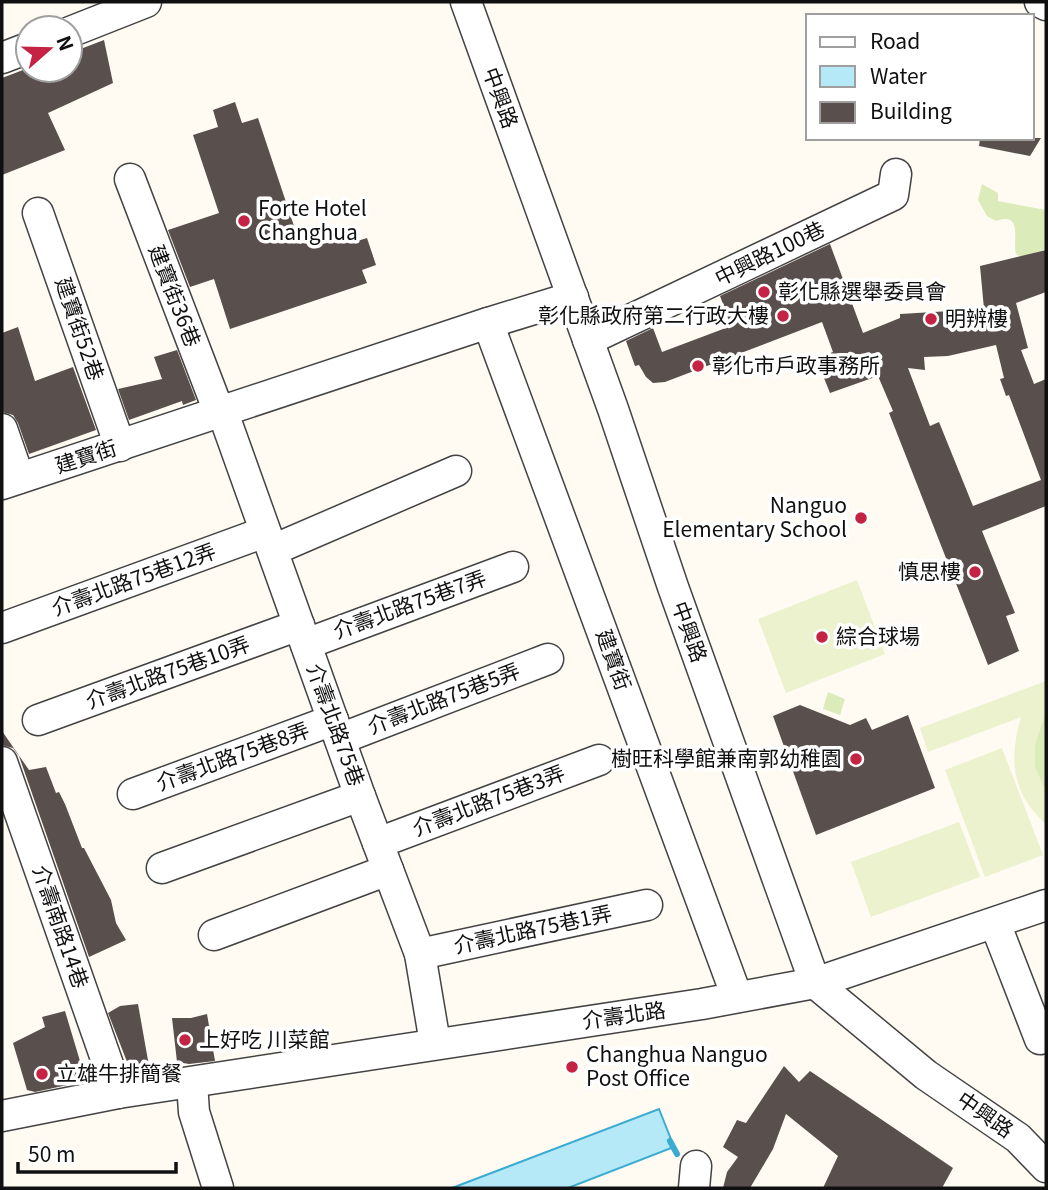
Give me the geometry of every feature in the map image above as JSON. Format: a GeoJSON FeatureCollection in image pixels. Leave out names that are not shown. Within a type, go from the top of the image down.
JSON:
{"type":"FeatureCollection","features":[{"type":"Feature","properties":{"kind":"street"},"geometry":{"type":"LineString","coordinates":[[84,26],[146,2]]}},
{"type":"Feature","properties":{"kind":"street","name":"中興路"},"geometry":{"type":"LineString","coordinates":[[466,2],[815,983],[926,1075],[1018,1138],[1046,1167]]}},
{"type":"Feature","properties":{"kind":"street"},"geometry":{"type":"LineString","coordinates":[[1040,2],[1046,5]]}},
{"type":"Feature","properties":{"kind":"street","name":"中興路100巷"},"geometry":{"type":"LineString","coordinates":[[588,340],[893,195],[897,174]]}},
{"type":"Feature","properties":{"kind":"street","name":"建寶街36巷"},"geometry":{"type":"LineString","coordinates":[[130,179],[220,411]]}},
{"type":"Feature","properties":{"kind":"street","name":"建寶街52巷"},"geometry":{"type":"LineString","coordinates":[[38,213],[120,446]]}},
{"type":"Feature","properties":{"kind":"street","name":"建寶街"},"geometry":{"type":"LineString","coordinates":[[10,481],[488,323],[573,298]]}},
{"type":"Feature","properties":{"kind":"street","name":"建寶街"},"geometry":{"type":"LineString","coordinates":[[488,323],[737,997]]}},
{"type":"Feature","properties":{"kind":"street","name":"介壽北路75巷"},"geometry":{"type":"LineString","coordinates":[[220,411],[419,954],[435,1043]]}},
{"type":"Feature","properties":{"kind":"street"},"geometry":{"type":"LineString","coordinates":[[2,429],[10,481]]}},
{"type":"Feature","properties":{"kind":"street","name":"介壽北路75巷12弄"},"geometry":{"type":"LineString","coordinates":[[2,628],[269,541],[456,471]]}},
{"type":"Feature","properties":{"kind":"street","name":"介壽北路75巷7弄"},"geometry":{"type":"LineString","coordinates":[[303,635],[513,567]]}},
{"type":"Feature","properties":{"kind":"street","name":"介壽北路75巷10弄"},"geometry":{"type":"LineString","coordinates":[[38,720],[303,635]]}},
{"type":"Feature","properties":{"kind":"street","name":"介壽北路75巷5弄"},"geometry":{"type":"LineString","coordinates":[[336,729],[548,659]]}},
{"type":"Feature","properties":{"kind":"street","name":"介壽北路75巷8弄"},"geometry":{"type":"LineString","coordinates":[[133,794],[336,729]]}},
{"type":"Feature","properties":{"kind":"street","name":"介壽北路75巷3弄"},"geometry":{"type":"LineString","coordinates":[[214,935],[599,760]]}},
{"type":"Feature","properties":{"kind":"street","name":"介壽南路14巷"},"geometry":{"type":"LineString","coordinates":[[2,762],[118,1093]]}},
{"type":"Feature","properties":{"kind":"street"},"geometry":{"type":"LineString","coordinates":[[162,868],[360,796]]}},
{"type":"Feature","properties":{"kind":"street","name":"介壽北路75巷1弄"},"geometry":{"type":"LineString","coordinates":[[419,954],[647,905]]}},
{"type":"Feature","properties":{"kind":"street","name":"介壽北路"},"geometry":{"type":"LineString","coordinates":[[2,1116],[118,1093],[689,1006],[815,983],[1046,905]]}},
{"type":"Feature","properties":{"kind":"street"},"geometry":{"type":"LineString","coordinates":[[995,923],[1040,1039],[1046,1037]]}},
{"type":"Feature","properties":{"kind":"street"},"geometry":{"type":"LineString","coordinates":[[192,1083],[194,1112],[219,1188]]}},
{"type":"Feature","properties":{"kind":"green space"},"geometry":{"type":"Polygon","coordinates":[[[982,184],[998,193],[998,201],[1046,210],[1046,249],[1021,257],[1016,254],[1014,224],[1010,220],[996,221],[987,216],[978,200],[982,184]]]}},
{"type":"Feature","properties":{"kind":"green space","name":"綜合球場"},"geometry":{"type":"Polygon","coordinates":[[[857,580],[885,654],[786,693],[758,619],[857,580]]]}},
{"type":"Feature","properties":{"kind":"green space"},"geometry":{"type":"Polygon","coordinates":[[[1046,681],[1046,713],[1035,744],[1035,767],[1046,791],[1046,824],[1026,800],[1016,775],[1015,747],[1021,717],[928,752],[920,728],[1046,681]]]}},
{"type":"Feature","properties":{"kind":"green space"},"geometry":{"type":"Polygon","coordinates":[[[828,692],[845,699],[840,715],[823,709],[828,692]]]}},
{"type":"Feature","properties":{"kind":"green space"},"geometry":{"type":"Polygon","coordinates":[[[1046,713],[1046,791],[1040,783],[1034,752],[1038,731],[1046,713]]]}},
{"type":"Feature","properties":{"kind":"green space"},"geometry":{"type":"Polygon","coordinates":[[[1002,748],[1043,855],[985,877],[945,770],[1002,748]]]}},
{"type":"Feature","properties":{"kind":"green space"},"geometry":{"type":"Polygon","coordinates":[[[959,822],[980,877],[871,917],[851,862],[959,822]]]}},
{"type":"Feature","properties":{"kind":"water"},"geometry":{"type":"Polygon","coordinates":[[[659,1109],[674,1147],[568,1188],[452,1188],[659,1109]]]}},
{"type":"Feature","properties":{"kind":"building"},"geometry":{"type":"Polygon","coordinates":[[[104,40],[113,83],[48,113],[65,150],[2,175],[2,78],[14,73],[14,84],[84,84],[84,48],[104,40]]]}},
{"type":"Feature","properties":{"kind":"building","name":"Forte Hotel Changhua"},"geometry":{"type":"Polygon","coordinates":[[[235,102],[242,123],[258,118],[300,244],[346,228],[351,243],[367,238],[376,265],[362,270],[367,283],[230,329],[214,279],[190,287],[168,230],[219,213],[193,135],[218,127],[213,110],[235,102]]]}},
{"type":"Feature","properties":{"kind":"building"},"geometry":{"type":"Polygon","coordinates":[[[1041,138],[1030,156],[979,146],[980,140],[1041,138]]]}},
{"type":"Feature","properties":{"kind":"building"},"geometry":{"type":"Polygon","coordinates":[[[830,244],[863,333],[900,318],[900,314],[984,309],[980,266],[1046,250],[1046,292],[1016,303],[1028,348],[1021,350],[1034,384],[1046,379],[1046,506],[982,531],[1015,613],[1006,616],[1019,651],[988,665],[889,413],[893,411],[878,376],[830,393],[816,358],[833,352],[822,322],[665,382],[653,383],[639,365],[635,366],[626,341],[653,328],[662,352],[731,326],[720,296],[830,244]],[[996,345],[948,356],[924,357],[925,370],[908,368],[930,426],[939,422],[973,506],[1041,480],[1009,395],[1006,396],[1000,379],[1004,378],[996,345]]]}},
{"type":"Feature","properties":{"kind":"building"},"geometry":{"type":"Polygon","coordinates":[[[18,327],[35,381],[73,367],[96,430],[29,454],[13,415],[2,412],[2,333],[18,327]]]}},
{"type":"Feature","properties":{"kind":"building"},"geometry":{"type":"Polygon","coordinates":[[[177,350],[196,400],[183,405],[182,401],[129,420],[118,389],[162,379],[154,357],[177,350]]]}},
{"type":"Feature","properties":{"kind":"building","name":"樹旺科學館兼南郭幼稚園"},"geometry":{"type":"Polygon","coordinates":[[[800,705],[850,725],[866,718],[872,730],[908,715],[935,788],[816,835],[773,716],[800,705]]]}},
{"type":"Feature","properties":{"kind":"building"},"geometry":{"type":"Polygon","coordinates":[[[2,731],[29,770],[46,767],[56,793],[59,792],[65,804],[82,848],[111,900],[116,923],[126,940],[89,957],[19,756],[13,748],[2,745],[2,731]]]}},
{"type":"Feature","properties":{"kind":"building"},"geometry":{"type":"Polygon","coordinates":[[[138,1004],[149,1066],[131,1072],[108,1013],[120,1006],[138,1004]]]}},
{"type":"Feature","properties":{"kind":"building"},"geometry":{"type":"Polygon","coordinates":[[[65,1011],[86,1081],[35,1092],[27,1090],[13,1043],[45,1027],[42,1017],[65,1011]]]}},
{"type":"Feature","properties":{"kind":"building"},"geometry":{"type":"Polygon","coordinates":[[[207,1014],[215,1061],[189,1064],[177,1062],[172,1018],[191,1018],[207,1014]]]}},
{"type":"Feature","properties":{"kind":"building"},"geometry":{"type":"Polygon","coordinates":[[[784,1066],[799,1082],[810,1071],[953,1168],[942,1188],[823,1188],[838,1156],[786,1114],[773,1149],[750,1188],[723,1188],[727,1172],[738,1157],[723,1147],[737,1120],[746,1123],[784,1066]]]}},
{"type":"Feature","properties":{"kind":"waterway"},"geometry":{"type":"LineString","coordinates":[[670,1141],[677,1154]]}},
{"type":"Feature","properties":{"kind":"place","name":"Forte Hotel Changhua"},"geometry":{"type":"Point","coordinates":[244,221]}},
{"type":"Feature","properties":{"kind":"place","name":"彰化縣選舉委員會"},"geometry":{"type":"Point","coordinates":[764,292]}},
{"type":"Feature","properties":{"kind":"place","name":"彰化縣政府第二行政大樓"},"geometry":{"type":"Point","coordinates":[783,316]}},
{"type":"Feature","properties":{"kind":"place","name":"明辨樓"},"geometry":{"type":"Point","coordinates":[931,319]}},
{"type":"Feature","properties":{"kind":"place","name":"彰化市戶政事務所"},"geometry":{"type":"Point","coordinates":[698,366]}},
{"type":"Feature","properties":{"kind":"place","name":"Nanguo Elementary School"},"geometry":{"type":"Point","coordinates":[861,518]}},
{"type":"Feature","properties":{"kind":"place","name":"慎思樓"},"geometry":{"type":"Point","coordinates":[975,572]}},
{"type":"Feature","properties":{"kind":"place","name":"綜合球場"},"geometry":{"type":"Point","coordinates":[822,637]}},
{"type":"Feature","properties":{"kind":"place","name":"樹旺科學館兼南郭幼稚園"},"geometry":{"type":"Point","coordinates":[856,759]}},
{"type":"Feature","properties":{"kind":"place","name":"上好吃 川菜館"},"geometry":{"type":"Point","coordinates":[185,1040]}},
{"type":"Feature","properties":{"kind":"place","name":"Changhua Nanguo Post Office"},"geometry":{"type":"Point","coordinates":[572,1067]}},
{"type":"Feature","properties":{"kind":"place","name":"立雄牛排簡餐"},"geometry":{"type":"Point","coordinates":[42,1074]}}]}
